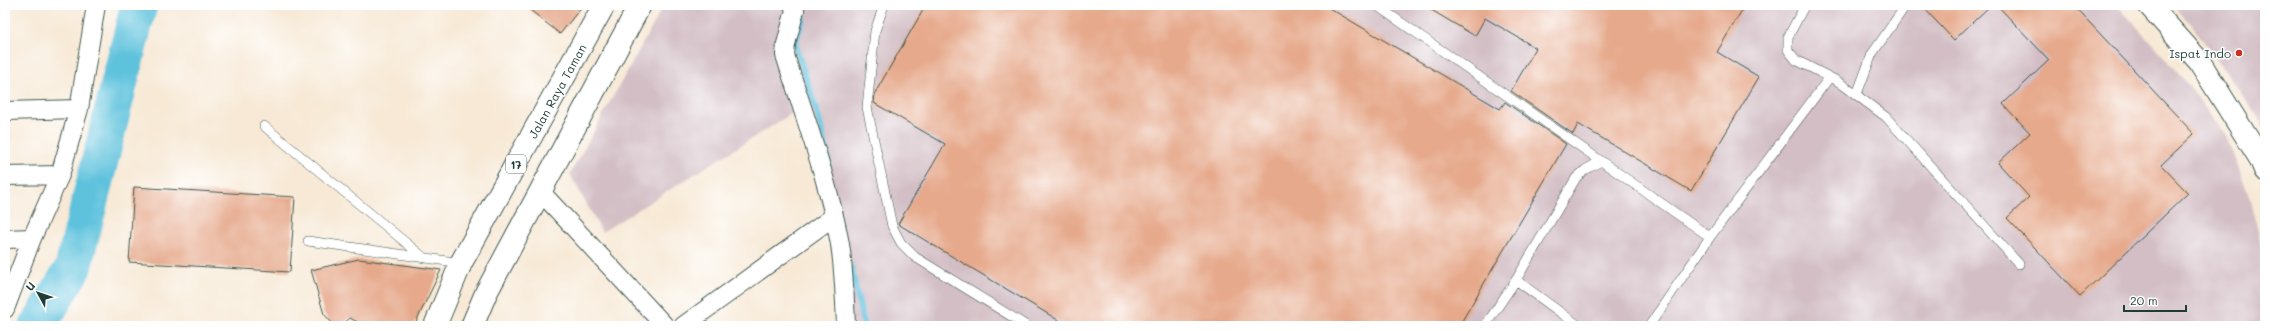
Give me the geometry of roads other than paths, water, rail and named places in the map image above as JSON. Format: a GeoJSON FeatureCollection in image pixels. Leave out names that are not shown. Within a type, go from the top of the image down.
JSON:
{"type":"FeatureCollection","features":[{"type":"Feature","properties":{"kind":"main road","name":"Jalan Raya Taman"},"geometry":{"type":"LineString","coordinates":[[434,326],[461,263],[604,5]]}},
{"type":"Feature","properties":{"kind":"main road"},"geometry":{"type":"LineString","coordinates":[[472,326],[486,293],[640,5]]}},
{"type":"Feature","properties":{"kind":"main road"},"geometry":{"type":"LineString","coordinates":[[2149,5],[2199,61],[2261,160],[2265,170]]}},
{"type":"Feature","properties":{"kind":"street"},"geometry":{"type":"LineString","coordinates":[[793,5],[795,10],[786,44],[786,55],[820,161],[833,217],[843,266],[846,326]]}},
{"type":"Feature","properties":{"kind":"street"},"geometry":{"type":"LineString","coordinates":[[5,309],[32,238],[60,175],[79,109],[94,6]]}},
{"type":"Feature","properties":{"kind":"street"},"geometry":{"type":"LineString","coordinates":[[5,112],[79,109]]}},
{"type":"Feature","properties":{"kind":"street"},"geometry":{"type":"LineString","coordinates":[[5,176],[60,175]]}},
{"type":"Feature","properties":{"kind":"street"},"geometry":{"type":"LineString","coordinates":[[540,191],[665,326]]}},
{"type":"Feature","properties":{"kind":"street"},"geometry":{"type":"LineString","coordinates":[[683,326],[833,217]]}},
{"type":"Feature","properties":{"kind":"street"},"geometry":{"type":"LineString","coordinates":[[5,239],[32,238]]}},
{"type":"Feature","properties":{"kind":"lane"},"geometry":{"type":"LineString","coordinates":[[884,5],[875,31],[867,107],[892,226],[901,243],[915,257],[1027,326]]}},
{"type":"Feature","properties":{"kind":"lane"},"geometry":{"type":"LineString","coordinates":[[1376,5],[1710,237]]}},
{"type":"Feature","properties":{"kind":"lane"},"geometry":{"type":"LineString","coordinates":[[1805,5],[1788,37],[1788,50],[1796,60],[1857,94],[1886,117],[2020,264]]}},
{"type":"Feature","properties":{"kind":"lane"},"geometry":{"type":"LineString","coordinates":[[1857,94],[1872,54],[1906,5]]}},
{"type":"Feature","properties":{"kind":"lane"},"geometry":{"type":"LineString","coordinates":[[1649,326],[1710,237],[1828,78]]}},
{"type":"Feature","properties":{"kind":"lane"},"geometry":{"type":"LineString","coordinates":[[264,126],[422,256]]}},
{"type":"Feature","properties":{"kind":"lane"},"geometry":{"type":"LineString","coordinates":[[1485,326],[1516,280],[1576,178],[1584,170],[1600,161]]}},
{"type":"Feature","properties":{"kind":"lane"},"geometry":{"type":"LineString","coordinates":[[308,241],[422,256],[461,263]]}},
{"type":"Feature","properties":{"kind":"lane"},"geometry":{"type":"LineString","coordinates":[[1516,280],[1579,326]]}},
{"type":"Feature","properties":{"kind":"waterway"},"geometry":{"type":"LineString","coordinates":[[38,326],[73,268],[139,5]]}},
{"type":"Feature","properties":{"kind":"waterway"},"geometry":{"type":"LineString","coordinates":[[801,10],[803,18],[795,44],[819,119],[829,164]]}},
{"type":"Feature","properties":{"kind":"waterway"},"geometry":{"type":"LineString","coordinates":[[851,267],[864,326]]}},
{"type":"Feature","properties":{"kind":"place","name":"Ispat Indo"},"geometry":{"type":"Point","coordinates":[2239,53]}}]}
